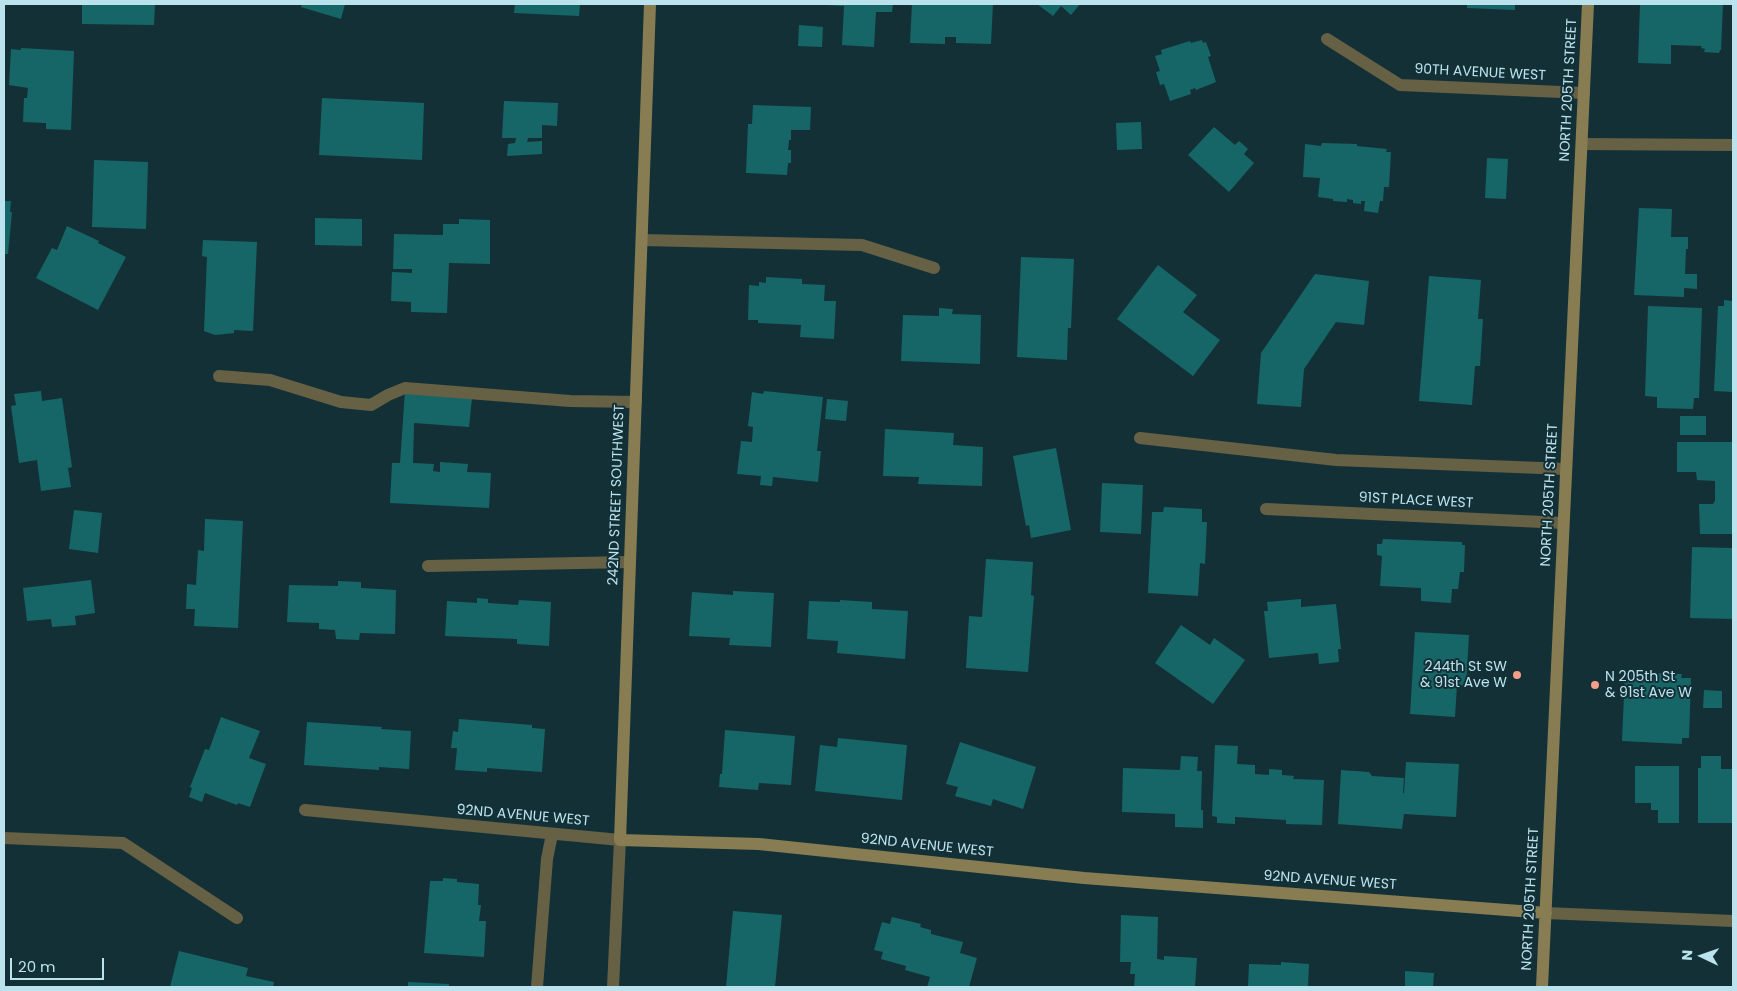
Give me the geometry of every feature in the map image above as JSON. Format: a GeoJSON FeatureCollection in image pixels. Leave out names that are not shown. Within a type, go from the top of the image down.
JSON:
{"type":"FeatureCollection","features":[{"type":"Feature","properties":{"kind":"street","name":"242ND STREET SOUTHWEST"},"geometry":{"type":"LineString","coordinates":[[613,987],[650,4]]}},
{"type":"Feature","properties":{"kind":"street","name":"NORTH 205TH STREET"},"geometry":{"type":"LineString","coordinates":[[1542,987],[1588,4]]}},
{"type":"Feature","properties":{"kind":"street","name":"90TH AVENUE WEST"},"geometry":{"type":"LineString","coordinates":[[1327,39],[1400,85],[1584,93]]}},
{"type":"Feature","properties":{"kind":"street"},"geometry":{"type":"LineString","coordinates":[[1582,144],[1733,145]]}},
{"type":"Feature","properties":{"kind":"street"},"geometry":{"type":"LineString","coordinates":[[642,240],[862,245],[934,268]]}},
{"type":"Feature","properties":{"kind":"street"},"geometry":{"type":"LineString","coordinates":[[219,376],[270,380],[341,402],[371,405],[405,388],[570,401],[636,402]]}},
{"type":"Feature","properties":{"kind":"street"},"geometry":{"type":"LineString","coordinates":[[1140,438],[1336,460],[1566,469]]}},
{"type":"Feature","properties":{"kind":"street","name":"91ST PLACE WEST"},"geometry":{"type":"LineString","coordinates":[[1266,509],[1563,523]]}},
{"type":"Feature","properties":{"kind":"street"},"geometry":{"type":"LineString","coordinates":[[428,566],[629,562]]}},
{"type":"Feature","properties":{"kind":"street","name":"92ND AVENUE WEST"},"geometry":{"type":"LineString","coordinates":[[305,810],[620,840],[759,844],[1084,878],[1546,913]]}},
{"type":"Feature","properties":{"kind":"street"},"geometry":{"type":"LineString","coordinates":[[537,987],[547,859],[552,834]]}},
{"type":"Feature","properties":{"kind":"street"},"geometry":{"type":"LineString","coordinates":[[4,838],[123,843],[238,918]]}},
{"type":"Feature","properties":{"kind":"street"},"geometry":{"type":"LineString","coordinates":[[1546,913],[1733,921]]}},
{"type":"Feature","properties":{"kind":"building"},"geometry":{"type":"Polygon","coordinates":[[[82,4],[155,4],[154,25],[82,24],[82,4]]]}},
{"type":"Feature","properties":{"kind":"building"},"geometry":{"type":"Polygon","coordinates":[[[302,4],[345,4],[341,19],[301,7],[302,4]]]}},
{"type":"Feature","properties":{"kind":"building"},"geometry":{"type":"Polygon","coordinates":[[[515,4],[580,4],[579,16],[514,13],[515,4]]]}},
{"type":"Feature","properties":{"kind":"building"},"geometry":{"type":"Polygon","coordinates":[[[827,4],[893,4],[892,12],[876,12],[874,47],[842,45],[844,6],[827,4]]]}},
{"type":"Feature","properties":{"kind":"building"},"geometry":{"type":"Polygon","coordinates":[[[912,4],[993,4],[991,44],[956,43],[956,37],[945,37],[945,44],[910,43],[912,4]]]}},
{"type":"Feature","properties":{"kind":"building"},"geometry":{"type":"Polygon","coordinates":[[[1037,4],[1080,4],[1071,15],[1061,6],[1053,16],[1037,4]]]}},
{"type":"Feature","properties":{"kind":"building"},"geometry":{"type":"Polygon","coordinates":[[[1467,4],[1515,4],[1515,10],[1467,8],[1467,4]]]}},
{"type":"Feature","properties":{"kind":"building"},"geometry":{"type":"Polygon","coordinates":[[[1640,4],[1723,4],[1721,50],[1719,53],[1704,52],[1705,49],[1701,48],[1702,46],[1671,45],[1671,64],[1638,63],[1640,4]]]}},
{"type":"Feature","properties":{"kind":"building"},"geometry":{"type":"Polygon","coordinates":[[[799,25],[823,27],[822,47],[798,46],[799,25]]]}},
{"type":"Feature","properties":{"kind":"building"},"geometry":{"type":"Polygon","coordinates":[[[1202,40],[1203,43],[1206,42],[1211,56],[1208,57],[1216,82],[1196,90],[1195,88],[1190,90],[1191,94],[1170,101],[1164,84],[1160,85],[1156,72],[1160,71],[1155,56],[1162,54],[1161,50],[1190,41],[1191,43],[1202,40]]]}},
{"type":"Feature","properties":{"kind":"building"},"geometry":{"type":"Polygon","coordinates":[[[21,48],[74,51],[71,130],[46,129],[46,123],[23,122],[24,98],[27,98],[28,88],[9,85],[11,49],[21,50],[21,48]]]}},
{"type":"Feature","properties":{"kind":"building"},"geometry":{"type":"Polygon","coordinates":[[[322,98],[424,103],[422,160],[319,155],[322,98]]]}},
{"type":"Feature","properties":{"kind":"building"},"geometry":{"type":"Polygon","coordinates":[[[504,101],[558,103],[557,126],[542,125],[542,138],[528,138],[527,142],[542,141],[542,154],[507,156],[508,144],[515,143],[516,138],[502,138],[504,101]]]}},
{"type":"Feature","properties":{"kind":"building"},"geometry":{"type":"Polygon","coordinates":[[[753,105],[811,107],[810,130],[791,130],[788,150],[791,150],[791,163],[788,163],[787,175],[746,173],[748,124],[752,124],[753,105]]]}},
{"type":"Feature","properties":{"kind":"building"},"geometry":{"type":"Polygon","coordinates":[[[1141,122],[1142,149],[1117,150],[1116,123],[1141,122]]]}},
{"type":"Feature","properties":{"kind":"building"},"geometry":{"type":"Polygon","coordinates":[[[1214,127],[1235,145],[1239,141],[1248,149],[1244,154],[1254,163],[1229,192],[1188,155],[1214,127]]]}},
{"type":"Feature","properties":{"kind":"building"},"geometry":{"type":"Polygon","coordinates":[[[1322,143],[1357,144],[1357,146],[1387,149],[1386,152],[1391,152],[1389,187],[1384,187],[1383,201],[1380,201],[1378,213],[1364,211],[1365,201],[1361,201],[1361,204],[1353,203],[1353,200],[1347,199],[1347,202],[1318,197],[1320,178],[1303,177],[1305,144],[1321,146],[1322,143]]]}},
{"type":"Feature","properties":{"kind":"building"},"geometry":{"type":"Polygon","coordinates":[[[1487,158],[1508,159],[1506,199],[1485,198],[1487,158]]]}},
{"type":"Feature","properties":{"kind":"building"},"geometry":{"type":"Polygon","coordinates":[[[94,160],[148,162],[146,229],[92,227],[94,160]]]}},
{"type":"Feature","properties":{"kind":"building"},"geometry":{"type":"Polygon","coordinates":[[[4,201],[11,201],[10,212],[12,212],[8,254],[4,254],[4,201]]]}},
{"type":"Feature","properties":{"kind":"building"},"geometry":{"type":"Polygon","coordinates":[[[1639,208],[1672,209],[1671,237],[1688,237],[1685,274],[1697,274],[1697,289],[1684,288],[1684,297],[1634,295],[1639,208]]]}},
{"type":"Feature","properties":{"kind":"building"},"geometry":{"type":"Polygon","coordinates":[[[315,218],[362,219],[362,246],[315,245],[315,218]]]}},
{"type":"Feature","properties":{"kind":"building"},"geometry":{"type":"Polygon","coordinates":[[[459,219],[490,220],[490,264],[449,263],[447,313],[411,312],[411,302],[391,301],[392,272],[412,273],[412,269],[393,269],[394,234],[443,235],[443,224],[459,224],[459,219]]]}},
{"type":"Feature","properties":{"kind":"building"},"geometry":{"type":"Polygon","coordinates":[[[67,226],[99,241],[98,243],[126,257],[98,310],[36,278],[52,248],[57,250],[67,226]]]}},
{"type":"Feature","properties":{"kind":"building"},"geometry":{"type":"Polygon","coordinates":[[[203,240],[257,242],[253,331],[234,330],[234,333],[215,335],[204,331],[207,257],[202,256],[203,240]]]}},
{"type":"Feature","properties":{"kind":"building"},"geometry":{"type":"Polygon","coordinates":[[[1021,257],[1074,259],[1071,328],[1068,328],[1067,360],[1017,357],[1021,257]]]}},
{"type":"Feature","properties":{"kind":"building"},"geometry":{"type":"Polygon","coordinates":[[[1158,265],[1197,295],[1183,312],[1220,340],[1193,376],[1117,319],[1158,265]]]}},
{"type":"Feature","properties":{"kind":"building"},"geometry":{"type":"Polygon","coordinates":[[[1315,274],[1369,281],[1364,325],[1336,322],[1304,369],[1301,407],[1257,404],[1261,353],[1315,274]]]}},
{"type":"Feature","properties":{"kind":"building"},"geometry":{"type":"Polygon","coordinates":[[[1429,276],[1481,280],[1478,319],[1483,319],[1480,366],[1475,366],[1472,405],[1419,401],[1429,276]]]}},
{"type":"Feature","properties":{"kind":"building"},"geometry":{"type":"Polygon","coordinates":[[[766,277],[802,279],[802,284],[825,285],[824,301],[836,301],[834,339],[800,337],[801,325],[758,323],[758,320],[748,320],[749,285],[759,286],[759,282],[766,283],[766,277]]]}},
{"type":"Feature","properties":{"kind":"building"},"geometry":{"type":"Polygon","coordinates":[[[1732,296],[1733,392],[1714,391],[1718,306],[1724,306],[1724,300],[1732,301],[1732,296]]]}},
{"type":"Feature","properties":{"kind":"building"},"geometry":{"type":"Polygon","coordinates":[[[1648,306],[1702,308],[1699,398],[1694,398],[1693,409],[1657,408],[1657,397],[1645,396],[1648,306]]]}},
{"type":"Feature","properties":{"kind":"building"},"geometry":{"type":"Polygon","coordinates":[[[939,308],[953,309],[952,314],[981,315],[980,364],[901,361],[903,315],[939,316],[939,308]]]}},
{"type":"Feature","properties":{"kind":"building"},"geometry":{"type":"Polygon","coordinates":[[[41,391],[42,401],[62,398],[72,467],[68,468],[71,487],[41,491],[37,460],[19,463],[11,406],[16,405],[14,394],[41,391]]]}},
{"type":"Feature","properties":{"kind":"building"},"geometry":{"type":"Polygon","coordinates":[[[405,391],[472,398],[469,427],[414,423],[413,463],[434,464],[433,471],[440,472],[440,462],[468,464],[467,472],[491,473],[489,508],[390,503],[392,463],[400,463],[405,391]]]}},
{"type":"Feature","properties":{"kind":"building"},"geometry":{"type":"Polygon","coordinates":[[[764,391],[823,397],[817,451],[821,451],[818,482],[773,477],[772,486],[760,485],[761,476],[737,474],[741,441],[752,442],[753,427],[748,426],[752,392],[763,394],[764,391]]]}},
{"type":"Feature","properties":{"kind":"building"},"geometry":{"type":"Polygon","coordinates":[[[827,399],[848,401],[846,421],[825,419],[827,399]]]}},
{"type":"Feature","properties":{"kind":"building"},"geometry":{"type":"Polygon","coordinates":[[[1680,416],[1706,416],[1706,435],[1680,435],[1680,416]]]}},
{"type":"Feature","properties":{"kind":"building"},"geometry":{"type":"Polygon","coordinates":[[[885,429],[954,433],[953,445],[983,447],[982,486],[918,484],[919,477],[883,476],[885,429]]]}},
{"type":"Feature","properties":{"kind":"building"},"geometry":{"type":"Polygon","coordinates":[[[1677,442],[1733,442],[1733,534],[1700,534],[1699,504],[1713,504],[1715,501],[1715,481],[1697,480],[1696,472],[1677,472],[1677,442]]]}},
{"type":"Feature","properties":{"kind":"building"},"geometry":{"type":"Polygon","coordinates":[[[1056,448],[1071,530],[1031,538],[1029,525],[1026,526],[1013,456],[1056,448]]]}},
{"type":"Feature","properties":{"kind":"building"},"geometry":{"type":"Polygon","coordinates":[[[1102,483],[1143,485],[1141,534],[1100,532],[1102,483]]]}},
{"type":"Feature","properties":{"kind":"building"},"geometry":{"type":"Polygon","coordinates":[[[1164,507],[1202,509],[1202,522],[1207,522],[1205,564],[1200,563],[1198,596],[1148,593],[1152,512],[1163,512],[1164,507]]]}},
{"type":"Feature","properties":{"kind":"building"},"geometry":{"type":"Polygon","coordinates":[[[74,510],[102,513],[98,553],[69,549],[74,510]]]}},
{"type":"Feature","properties":{"kind":"building"},"geometry":{"type":"Polygon","coordinates":[[[205,519],[243,521],[238,628],[194,626],[195,609],[186,609],[187,584],[196,585],[198,550],[204,551],[205,519]]]}},
{"type":"Feature","properties":{"kind":"building"},"geometry":{"type":"Polygon","coordinates":[[[1383,539],[1462,542],[1462,545],[1465,545],[1464,572],[1460,572],[1458,589],[1452,589],[1451,603],[1421,601],[1421,588],[1380,586],[1382,556],[1377,555],[1377,544],[1382,544],[1383,539]]]}},
{"type":"Feature","properties":{"kind":"building"},"geometry":{"type":"Polygon","coordinates":[[[1692,547],[1733,548],[1733,619],[1690,618],[1692,547]]]}},
{"type":"Feature","properties":{"kind":"building"},"geometry":{"type":"Polygon","coordinates":[[[986,559],[1033,562],[1031,595],[1034,596],[1028,672],[966,668],[969,616],[982,617],[986,559]]]}},
{"type":"Feature","properties":{"kind":"building"},"geometry":{"type":"Polygon","coordinates":[[[91,580],[95,613],[75,616],[76,625],[52,627],[51,619],[27,621],[23,588],[91,580]]]}},
{"type":"Feature","properties":{"kind":"building"},"geometry":{"type":"Polygon","coordinates":[[[338,581],[361,582],[361,588],[396,590],[395,634],[360,633],[359,640],[336,639],[335,630],[319,629],[319,623],[287,622],[289,585],[338,586],[338,581]]]}},
{"type":"Feature","properties":{"kind":"building"},"geometry":{"type":"Polygon","coordinates":[[[733,591],[774,593],[771,647],[729,645],[730,638],[689,636],[692,592],[733,595],[733,591]]]}},
{"type":"Feature","properties":{"kind":"building"},"geometry":{"type":"Polygon","coordinates":[[[477,598],[488,599],[488,603],[518,605],[519,600],[551,602],[549,646],[517,644],[517,639],[445,636],[447,601],[477,603],[477,598]]]}},
{"type":"Feature","properties":{"kind":"building"},"geometry":{"type":"Polygon","coordinates":[[[1301,599],[1301,607],[1336,604],[1341,649],[1338,649],[1339,662],[1319,664],[1318,653],[1269,658],[1264,611],[1268,611],[1267,602],[1301,599]]]}},
{"type":"Feature","properties":{"kind":"building"},"geometry":{"type":"Polygon","coordinates":[[[840,600],[872,602],[872,609],[908,611],[905,659],[837,653],[838,641],[807,639],[809,601],[840,602],[840,600]]]}},
{"type":"Feature","properties":{"kind":"building"},"geometry":{"type":"Polygon","coordinates":[[[1181,625],[1210,645],[1214,638],[1245,660],[1213,704],[1155,663],[1181,625]]]}},
{"type":"Feature","properties":{"kind":"building"},"geometry":{"type":"Polygon","coordinates":[[[1415,632],[1469,635],[1466,686],[1457,685],[1455,717],[1410,714],[1415,632]]]}},
{"type":"Feature","properties":{"kind":"building"},"geometry":{"type":"Polygon","coordinates":[[[1625,672],[1682,674],[1681,678],[1691,678],[1689,738],[1682,738],[1682,744],[1622,741],[1625,672]]]}},
{"type":"Feature","properties":{"kind":"building"},"geometry":{"type":"Polygon","coordinates":[[[1704,690],[1722,691],[1722,708],[1703,708],[1704,690]]]}},
{"type":"Feature","properties":{"kind":"building"},"geometry":{"type":"Polygon","coordinates":[[[221,717],[260,731],[249,758],[266,764],[250,807],[238,803],[237,805],[205,793],[202,802],[189,797],[192,788],[190,787],[205,749],[209,750],[221,717]]]}},
{"type":"Feature","properties":{"kind":"building"},"geometry":{"type":"Polygon","coordinates":[[[459,719],[532,725],[532,728],[545,729],[542,772],[487,768],[487,772],[455,770],[457,748],[451,748],[453,731],[458,732],[459,719]]]}},
{"type":"Feature","properties":{"kind":"building"},"geometry":{"type":"Polygon","coordinates":[[[307,722],[411,731],[409,769],[379,767],[379,770],[304,765],[307,722]]]}},
{"type":"Feature","properties":{"kind":"building"},"geometry":{"type":"Polygon","coordinates":[[[725,730],[795,736],[791,785],[759,783],[758,790],[719,787],[720,774],[722,774],[725,730]]]}},
{"type":"Feature","properties":{"kind":"building"},"geometry":{"type":"Polygon","coordinates":[[[838,738],[907,745],[902,800],[815,791],[820,745],[837,747],[838,738]]]}},
{"type":"Feature","properties":{"kind":"building"},"geometry":{"type":"Polygon","coordinates":[[[960,742],[1036,767],[1023,809],[993,799],[991,806],[955,796],[958,787],[946,784],[960,742]]]}},
{"type":"Feature","properties":{"kind":"building"},"geometry":{"type":"Polygon","coordinates":[[[1215,745],[1238,746],[1237,764],[1255,765],[1255,774],[1269,775],[1269,769],[1282,770],[1282,775],[1294,776],[1293,779],[1324,780],[1322,825],[1286,824],[1286,820],[1235,817],[1235,824],[1217,823],[1217,817],[1212,816],[1215,745]]]}},
{"type":"Feature","properties":{"kind":"building"},"geometry":{"type":"Polygon","coordinates":[[[1181,756],[1198,757],[1197,771],[1202,771],[1201,810],[1203,810],[1203,828],[1175,827],[1175,814],[1122,812],[1123,768],[1180,770],[1181,756]]]}},
{"type":"Feature","properties":{"kind":"building"},"geometry":{"type":"Polygon","coordinates":[[[1701,756],[1721,756],[1721,769],[1733,769],[1733,823],[1698,823],[1698,768],[1701,768],[1701,756]]]}},
{"type":"Feature","properties":{"kind":"building"},"geometry":{"type":"Polygon","coordinates":[[[1406,762],[1459,764],[1456,817],[1404,814],[1402,829],[1338,824],[1341,770],[1369,772],[1372,776],[1404,778],[1404,793],[1406,762]]]}},
{"type":"Feature","properties":{"kind":"building"},"geometry":{"type":"Polygon","coordinates":[[[1635,766],[1679,766],[1679,823],[1658,823],[1658,810],[1651,810],[1651,803],[1635,803],[1635,766]]]}},
{"type":"Feature","properties":{"kind":"building"},"geometry":{"type":"Polygon","coordinates":[[[443,878],[457,879],[457,882],[479,884],[478,905],[481,905],[479,921],[486,921],[484,957],[424,953],[430,881],[443,881],[443,878]]]}},
{"type":"Feature","properties":{"kind":"building"},"geometry":{"type":"Polygon","coordinates":[[[733,911],[782,915],[775,987],[726,987],[733,911]]]}},
{"type":"Feature","properties":{"kind":"building"},"geometry":{"type":"Polygon","coordinates":[[[1121,915],[1158,917],[1157,959],[1164,960],[1164,956],[1197,958],[1195,987],[1134,987],[1135,974],[1130,974],[1131,962],[1120,962],[1121,915]]]}},
{"type":"Feature","properties":{"kind":"building"},"geometry":{"type":"Polygon","coordinates":[[[892,917],[921,924],[920,927],[931,930],[931,934],[963,942],[960,953],[977,958],[969,987],[927,987],[930,977],[905,970],[906,966],[881,959],[883,952],[874,950],[882,922],[890,924],[892,917]]]}},
{"type":"Feature","properties":{"kind":"building"},"geometry":{"type":"Polygon","coordinates":[[[179,951],[248,968],[246,976],[274,982],[273,987],[170,987],[179,951]]]}},
{"type":"Feature","properties":{"kind":"building"},"geometry":{"type":"Polygon","coordinates":[[[1281,962],[1309,964],[1308,987],[1248,987],[1249,964],[1281,965],[1281,962]]]}},
{"type":"Feature","properties":{"kind":"building"},"geometry":{"type":"Polygon","coordinates":[[[1405,971],[1434,973],[1433,987],[1405,987],[1405,971]]]}},
{"type":"Feature","properties":{"kind":"building"},"geometry":{"type":"Polygon","coordinates":[[[408,982],[449,984],[449,987],[408,987],[408,982]]]}},
{"type":"Feature","properties":{"kind":"place","name":"244th St SW & 91st Ave W"},"geometry":{"type":"Point","coordinates":[1517,675]}},
{"type":"Feature","properties":{"kind":"place","name":"N 205th St & 91st Ave W"},"geometry":{"type":"Point","coordinates":[1595,685]}}]}
